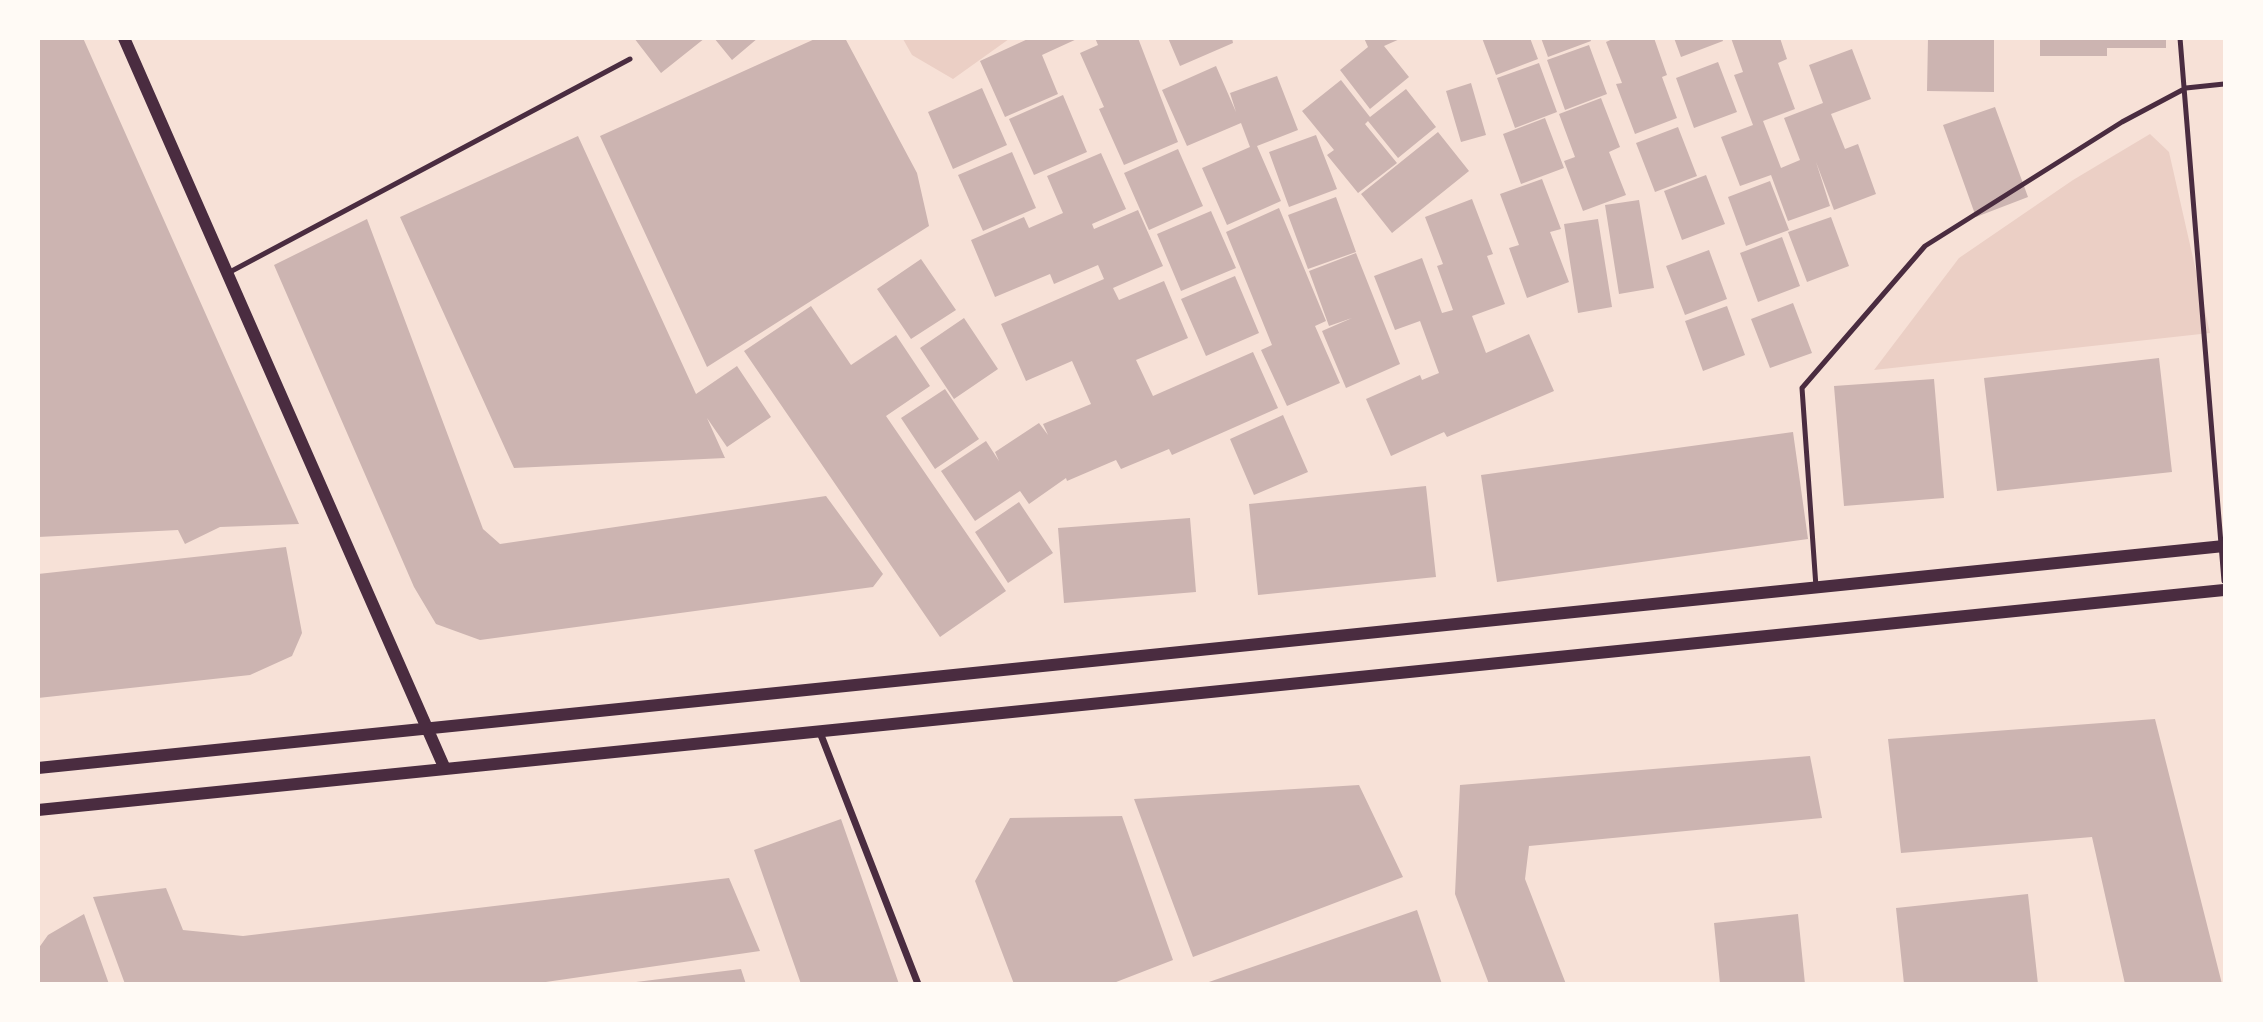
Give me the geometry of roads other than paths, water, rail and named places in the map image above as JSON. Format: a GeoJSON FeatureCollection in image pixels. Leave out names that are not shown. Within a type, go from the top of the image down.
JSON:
{"type":"FeatureCollection","features":[{"type":"Feature","properties":{"kind":"street"},"geometry":{"type":"LineString","coordinates":[[124,38],[225,274],[445,769]]}},
{"type":"Feature","properties":{"kind":"street"},"geometry":{"type":"LineString","coordinates":[[38,768],[2223,546]]}},
{"type":"Feature","properties":{"kind":"street"},"geometry":{"type":"LineString","coordinates":[[38,810],[2224,590]]}},
{"type":"Feature","properties":{"kind":"street"},"geometry":{"type":"LineString","coordinates":[[819,730],[918,984]]}},
{"type":"Feature","properties":{"kind":"lane"},"geometry":{"type":"LineString","coordinates":[[2180,38],[2224,581]]}},
{"type":"Feature","properties":{"kind":"lane"},"geometry":{"type":"LineString","coordinates":[[225,274],[630,60]]}},
{"type":"Feature","properties":{"kind":"lane"},"geometry":{"type":"LineString","coordinates":[[1816,587],[1802,388],[1925,246],[2122,122],[2186,88],[2224,83]]}}]}
